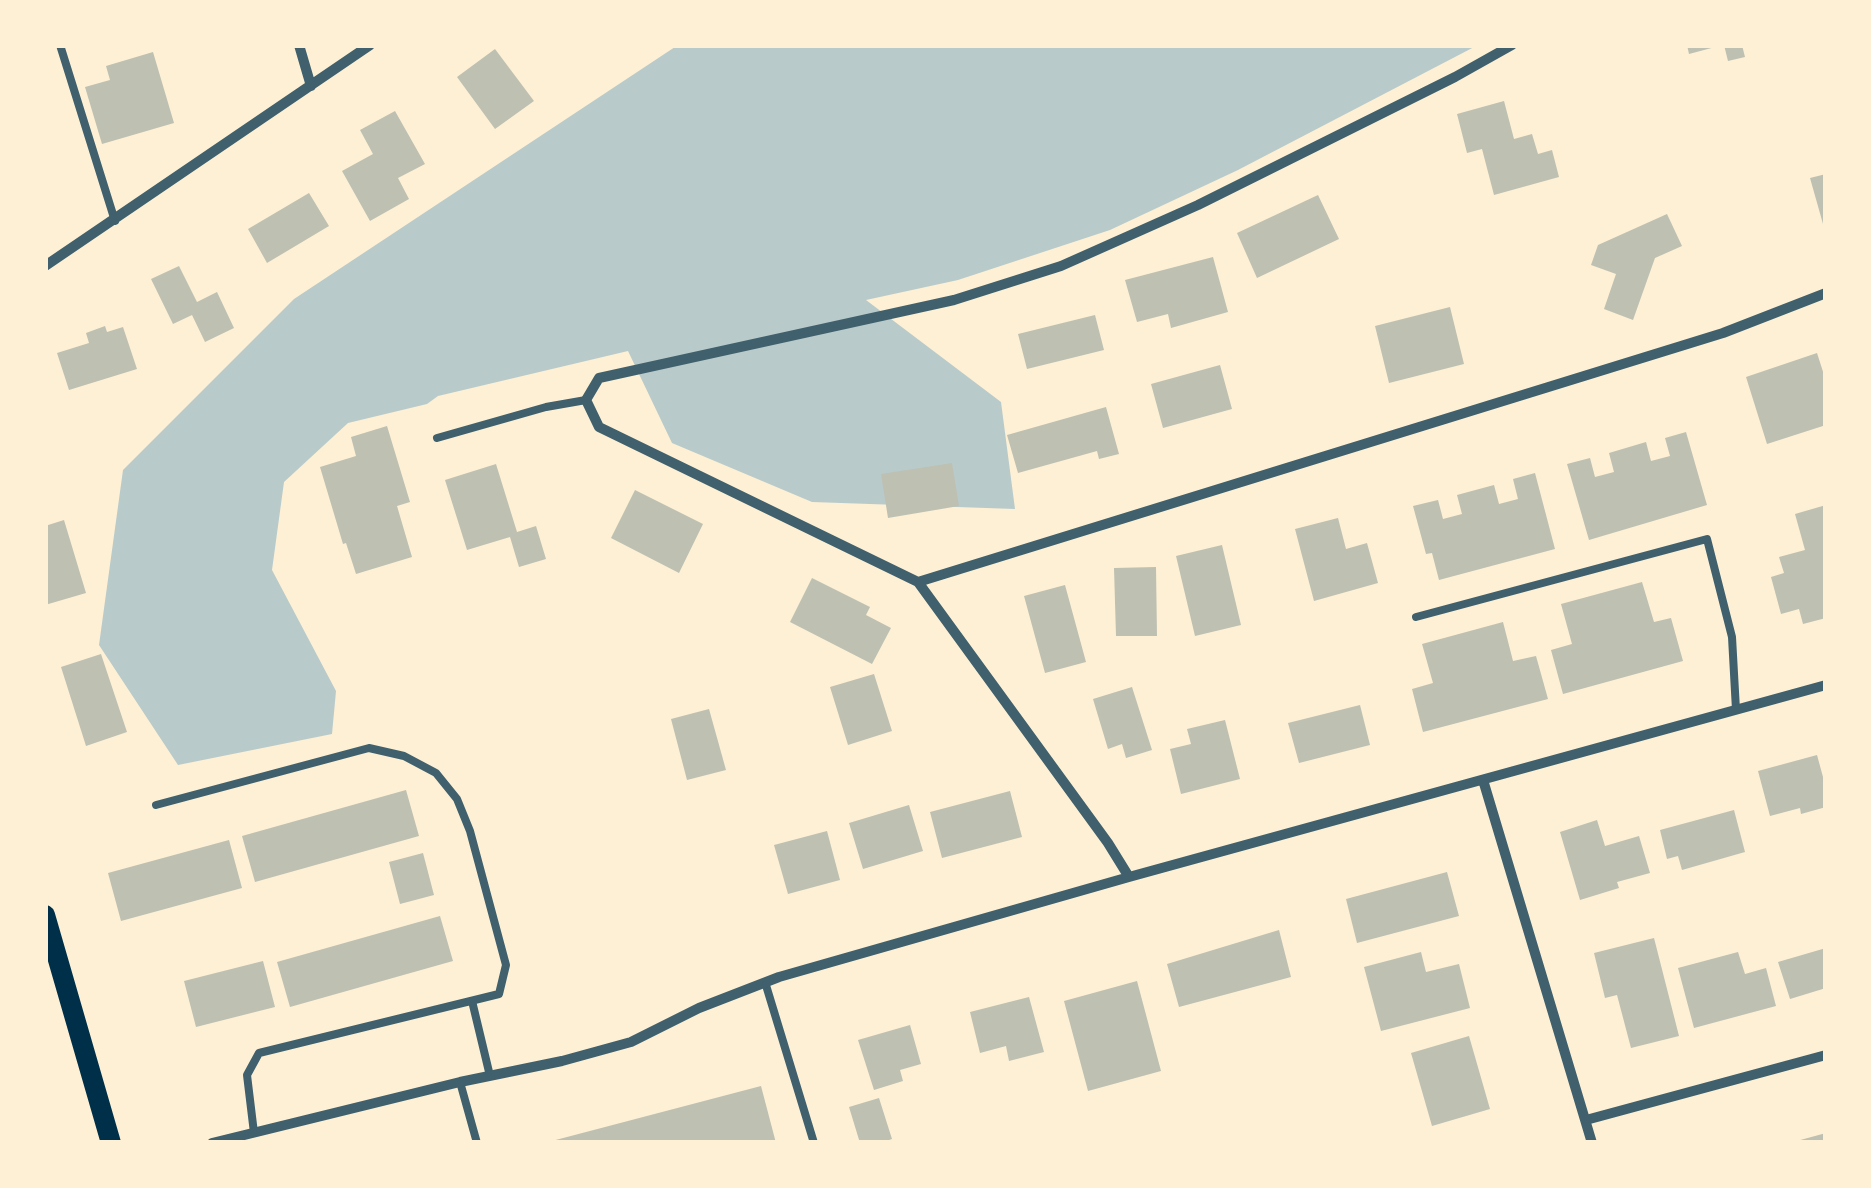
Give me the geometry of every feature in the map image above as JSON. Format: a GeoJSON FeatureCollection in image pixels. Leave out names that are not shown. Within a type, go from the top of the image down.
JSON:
{"type":"FeatureCollection","features":[{"type":"Feature","properties":{"kind":"main road"},"geometry":{"type":"LineString","coordinates":[[45,915],[110,1143]]}},
{"type":"Feature","properties":{"kind":"street"},"geometry":{"type":"LineString","coordinates":[[299,45],[311,86]]}},
{"type":"Feature","properties":{"kind":"street"},"geometry":{"type":"LineString","coordinates":[[45,266],[370,45]]}},
{"type":"Feature","properties":{"kind":"street"},"geometry":{"type":"LineString","coordinates":[[1130,877],[918,582],[599,428],[586,400],[598,378],[954,300],[1061,266],[1198,205],[1512,45]]}},
{"type":"Feature","properties":{"kind":"street"},"geometry":{"type":"LineString","coordinates":[[918,582],[1723,334],[1826,293]]}},
{"type":"Feature","properties":{"kind":"street"},"geometry":{"type":"LineString","coordinates":[[212,1143],[631,1042],[699,1008],[765,982],[1130,877],[1826,686]]}},
{"type":"Feature","properties":{"kind":"street"},"geometry":{"type":"LineString","coordinates":[[1484,780],[1592,1143]]}},
{"type":"Feature","properties":{"kind":"street"},"geometry":{"type":"LineString","coordinates":[[1586,1120],[1826,1054]]}},
{"type":"Feature","properties":{"kind":"lane"},"geometry":{"type":"LineString","coordinates":[[60,45],[115,220]]}},
{"type":"Feature","properties":{"kind":"lane"},"geometry":{"type":"LineString","coordinates":[[437,438],[546,407],[586,400]]}},
{"type":"Feature","properties":{"kind":"lane"},"geometry":{"type":"LineString","coordinates":[[1416,616],[1707,539],[1732,637],[1736,710]]}},
{"type":"Feature","properties":{"kind":"lane"},"geometry":{"type":"LineString","coordinates":[[156,805],[369,748],[404,756],[436,773],[457,800],[470,831],[506,965],[499,994],[260,1053],[246,1076],[254,1132]]}},
{"type":"Feature","properties":{"kind":"lane"},"geometry":{"type":"LineString","coordinates":[[765,982],[814,1143]]}},
{"type":"Feature","properties":{"kind":"lane"},"geometry":{"type":"LineString","coordinates":[[472,1001],[490,1076]]}},
{"type":"Feature","properties":{"kind":"lane"},"geometry":{"type":"LineString","coordinates":[[460,1082],[477,1143]]}},
{"type":"Feature","properties":{"kind":"shaded area"},"geometry":{"type":"Polygon","coordinates":[[[678,45],[1478,45],[1238,170],[1110,230],[958,280],[866,300],[1001,402],[1015,509],[812,502],[672,443],[628,351],[438,396],[427,404],[348,423],[284,482],[272,570],[336,691],[332,734],[178,765],[99,645],[123,470],[294,299],[678,45]]]}},
{"type":"Feature","properties":{"kind":"building"},"geometry":{"type":"Polygon","coordinates":[[[1687,45],[1719,45],[1719,46],[1689,54],[1687,45]]]}},
{"type":"Feature","properties":{"kind":"building"},"geometry":{"type":"Polygon","coordinates":[[[1724,45],[1742,45],[1745,57],[1728,61],[1724,45]]]}},
{"type":"Feature","properties":{"kind":"building"},"geometry":{"type":"Polygon","coordinates":[[[495,49],[534,101],[495,129],[457,77],[495,49]]]}},
{"type":"Feature","properties":{"kind":"building"},"geometry":{"type":"Polygon","coordinates":[[[153,52],[174,123],[102,144],[85,87],[110,80],[106,66],[153,52]]]}},
{"type":"Feature","properties":{"kind":"building"},"geometry":{"type":"Polygon","coordinates":[[[1504,101],[1514,139],[1532,134],[1538,154],[1552,150],[1559,177],[1494,195],[1482,149],[1467,153],[1457,114],[1504,101]]]}},
{"type":"Feature","properties":{"kind":"building"},"geometry":{"type":"Polygon","coordinates":[[[395,111],[425,164],[398,178],[409,199],[370,221],[342,171],[373,154],[360,130],[395,111]]]}},
{"type":"Feature","properties":{"kind":"building"},"geometry":{"type":"Polygon","coordinates":[[[1826,174],[1826,231],[1825,231],[1810,178],[1826,174]]]}},
{"type":"Feature","properties":{"kind":"building"},"geometry":{"type":"Polygon","coordinates":[[[309,193],[329,226],[267,263],[248,229],[309,193]]]}},
{"type":"Feature","properties":{"kind":"building"},"geometry":{"type":"Polygon","coordinates":[[[1318,195],[1339,239],[1257,278],[1237,233],[1318,195]]]}},
{"type":"Feature","properties":{"kind":"building"},"geometry":{"type":"Polygon","coordinates":[[[1667,214],[1682,246],[1655,258],[1633,320],[1604,309],[1616,274],[1591,265],[1598,245],[1667,214]]]}},
{"type":"Feature","properties":{"kind":"building"},"geometry":{"type":"Polygon","coordinates":[[[1213,257],[1228,312],[1171,328],[1168,314],[1137,322],[1125,280],[1213,257]]]}},
{"type":"Feature","properties":{"kind":"building"},"geometry":{"type":"Polygon","coordinates":[[[179,266],[197,302],[217,292],[234,328],[205,342],[192,315],[173,324],[151,279],[179,266]]]}},
{"type":"Feature","properties":{"kind":"building"},"geometry":{"type":"Polygon","coordinates":[[[1450,307],[1464,364],[1389,383],[1375,326],[1450,307]]]}},
{"type":"Feature","properties":{"kind":"building"},"geometry":{"type":"Polygon","coordinates":[[[1095,315],[1104,350],[1027,369],[1018,334],[1095,315]]]}},
{"type":"Feature","properties":{"kind":"building"},"geometry":{"type":"Polygon","coordinates":[[[105,326],[107,332],[123,327],[137,369],[69,390],[57,353],[89,343],[86,333],[105,326]]]}},
{"type":"Feature","properties":{"kind":"building"},"geometry":{"type":"Polygon","coordinates":[[[1817,353],[1826,381],[1826,425],[1767,444],[1746,377],[1817,353]]]}},
{"type":"Feature","properties":{"kind":"building"},"geometry":{"type":"Polygon","coordinates":[[[1220,365],[1232,409],[1163,428],[1151,384],[1220,365]]]}},
{"type":"Feature","properties":{"kind":"building"},"geometry":{"type":"Polygon","coordinates":[[[1106,407],[1119,454],[1099,459],[1097,451],[1018,473],[1007,435],[1106,407]]]}},
{"type":"Feature","properties":{"kind":"building"},"geometry":{"type":"Polygon","coordinates":[[[387,426],[410,502],[397,506],[412,557],[356,574],[320,467],[356,456],[351,437],[387,426]]]}},
{"type":"Feature","properties":{"kind":"building"},"geometry":{"type":"Polygon","coordinates":[[[1686,432],[1707,505],[1589,540],[1567,464],[1590,458],[1595,477],[1614,472],[1609,453],[1646,442],[1651,461],[1670,456],[1665,438],[1686,432]]]}},
{"type":"Feature","properties":{"kind":"building"},"geometry":{"type":"Polygon","coordinates":[[[952,463],[959,506],[888,518],[881,474],[952,463]]]}},
{"type":"Feature","properties":{"kind":"building"},"geometry":{"type":"Polygon","coordinates":[[[496,464],[517,532],[536,526],[546,559],[519,567],[510,537],[467,550],[445,480],[496,464]]]}},
{"type":"Feature","properties":{"kind":"building"},"geometry":{"type":"Polygon","coordinates":[[[1535,473],[1555,549],[1439,580],[1432,553],[1426,554],[1413,506],[1438,500],[1443,519],[1462,514],[1457,495],[1494,485],[1499,504],[1518,499],[1513,479],[1535,473]]]}},
{"type":"Feature","properties":{"kind":"building"},"geometry":{"type":"Polygon","coordinates":[[[635,490],[703,524],[679,573],[611,538],[635,490]]]}},
{"type":"Feature","properties":{"kind":"building"},"geometry":{"type":"Polygon","coordinates":[[[1826,505],[1826,618],[1803,624],[1799,609],[1781,614],[1771,577],[1784,573],[1779,557],[1805,550],[1795,514],[1826,505]]]}},
{"type":"Feature","properties":{"kind":"building"},"geometry":{"type":"Polygon","coordinates":[[[1338,518],[1346,549],[1367,543],[1378,583],[1314,601],[1295,529],[1338,518]]]}},
{"type":"Feature","properties":{"kind":"building"},"geometry":{"type":"Polygon","coordinates":[[[64,520],[86,593],[45,605],[45,526],[64,520]]]}},
{"type":"Feature","properties":{"kind":"building"},"geometry":{"type":"Polygon","coordinates":[[[1222,545],[1241,625],[1195,636],[1176,556],[1222,545]]]}},
{"type":"Feature","properties":{"kind":"building"},"geometry":{"type":"Polygon","coordinates":[[[1156,567],[1157,636],[1116,636],[1114,568],[1156,567]]]}},
{"type":"Feature","properties":{"kind":"building"},"geometry":{"type":"Polygon","coordinates":[[[812,578],[870,607],[866,615],[891,628],[872,664],[790,622],[812,578]]]}},
{"type":"Feature","properties":{"kind":"building"},"geometry":{"type":"Polygon","coordinates":[[[1642,582],[1654,622],[1671,618],[1683,661],[1563,694],[1551,650],[1572,644],[1561,604],[1642,582]]]}},
{"type":"Feature","properties":{"kind":"building"},"geometry":{"type":"Polygon","coordinates":[[[1065,585],[1086,662],[1045,673],[1024,596],[1065,585]]]}},
{"type":"Feature","properties":{"kind":"building"},"geometry":{"type":"Polygon","coordinates":[[[1503,622],[1513,661],[1536,656],[1548,699],[1423,732],[1412,689],[1433,683],[1422,644],[1503,622]]]}},
{"type":"Feature","properties":{"kind":"building"},"geometry":{"type":"Polygon","coordinates":[[[101,654],[127,732],[86,746],[61,667],[101,654]]]}},
{"type":"Feature","properties":{"kind":"building"},"geometry":{"type":"Polygon","coordinates":[[[874,674],[892,731],[848,745],[830,687],[874,674]]]}},
{"type":"Feature","properties":{"kind":"building"},"geometry":{"type":"Polygon","coordinates":[[[1132,687],[1152,750],[1126,758],[1122,744],[1108,749],[1093,699],[1132,687]]]}},
{"type":"Feature","properties":{"kind":"building"},"geometry":{"type":"Polygon","coordinates":[[[1360,705],[1370,745],[1299,763],[1288,723],[1360,705]]]}},
{"type":"Feature","properties":{"kind":"building"},"geometry":{"type":"Polygon","coordinates":[[[709,709],[726,770],[687,780],[671,719],[709,709]]]}},
{"type":"Feature","properties":{"kind":"building"},"geometry":{"type":"Polygon","coordinates":[[[1225,720],[1240,779],[1181,794],[1170,749],[1191,744],[1187,729],[1225,720]]]}},
{"type":"Feature","properties":{"kind":"building"},"geometry":{"type":"Polygon","coordinates":[[[1817,755],[1826,788],[1826,807],[1801,814],[1800,808],[1770,816],[1758,771],[1817,755]]]}},
{"type":"Feature","properties":{"kind":"building"},"geometry":{"type":"Polygon","coordinates":[[[406,790],[419,836],[255,882],[242,836],[406,790]]]}},
{"type":"Feature","properties":{"kind":"building"},"geometry":{"type":"Polygon","coordinates":[[[1010,791],[1022,837],[942,858],[930,812],[1010,791]]]}},
{"type":"Feature","properties":{"kind":"building"},"geometry":{"type":"Polygon","coordinates":[[[909,805],[923,851],[863,869],[849,823],[909,805]]]}},
{"type":"Feature","properties":{"kind":"building"},"geometry":{"type":"Polygon","coordinates":[[[1734,810],[1745,852],[1682,870],[1678,856],[1667,859],[1660,830],[1734,810]]]}},
{"type":"Feature","properties":{"kind":"building"},"geometry":{"type":"Polygon","coordinates":[[[1597,820],[1605,846],[1639,836],[1650,873],[1617,882],[1619,888],[1580,900],[1560,832],[1597,820]]]}},
{"type":"Feature","properties":{"kind":"building"},"geometry":{"type":"Polygon","coordinates":[[[827,831],[840,880],[788,894],[774,845],[827,831]]]}},
{"type":"Feature","properties":{"kind":"building"},"geometry":{"type":"Polygon","coordinates":[[[229,840],[242,888],[121,921],[108,873],[229,840]]]}},
{"type":"Feature","properties":{"kind":"building"},"geometry":{"type":"Polygon","coordinates":[[[423,853],[434,895],[400,904],[389,862],[423,853]]]}},
{"type":"Feature","properties":{"kind":"building"},"geometry":{"type":"Polygon","coordinates":[[[1447,872],[1459,916],[1357,943],[1346,899],[1447,872]]]}},
{"type":"Feature","properties":{"kind":"building"},"geometry":{"type":"Polygon","coordinates":[[[440,916],[453,961],[290,1007],[277,962],[440,916]]]}},
{"type":"Feature","properties":{"kind":"building"},"geometry":{"type":"Polygon","coordinates":[[[1279,930],[1291,977],[1179,1007],[1167,964],[1279,930]]]}},
{"type":"Feature","properties":{"kind":"building"},"geometry":{"type":"Polygon","coordinates":[[[1654,938],[1679,1036],[1631,1048],[1617,995],[1605,998],[1594,953],[1654,938]]]}},
{"type":"Feature","properties":{"kind":"building"},"geometry":{"type":"Polygon","coordinates":[[[1826,948],[1826,988],[1790,999],[1778,962],[1826,948]]]}},
{"type":"Feature","properties":{"kind":"building"},"geometry":{"type":"Polygon","coordinates":[[[1421,952],[1426,972],[1459,964],[1470,1008],[1381,1031],[1364,967],[1421,952]]]}},
{"type":"Feature","properties":{"kind":"building"},"geometry":{"type":"Polygon","coordinates":[[[1738,952],[1745,974],[1766,968],[1776,1006],[1694,1028],[1678,968],[1738,952]]]}},
{"type":"Feature","properties":{"kind":"building"},"geometry":{"type":"Polygon","coordinates":[[[263,961],[275,1007],[196,1027],[184,981],[263,961]]]}},
{"type":"Feature","properties":{"kind":"building"},"geometry":{"type":"Polygon","coordinates":[[[1137,981],[1161,1071],[1088,1091],[1064,1001],[1137,981]]]}},
{"type":"Feature","properties":{"kind":"building"},"geometry":{"type":"Polygon","coordinates":[[[1029,997],[1044,1052],[1009,1061],[1006,1046],[980,1053],[970,1012],[1029,997]]]}},
{"type":"Feature","properties":{"kind":"building"},"geometry":{"type":"Polygon","coordinates":[[[910,1025],[921,1064],[900,1070],[903,1081],[874,1090],[858,1040],[910,1025]]]}},
{"type":"Feature","properties":{"kind":"building"},"geometry":{"type":"Polygon","coordinates":[[[1469,1036],[1490,1109],[1432,1126],[1411,1053],[1469,1036]]]}},
{"type":"Feature","properties":{"kind":"building"},"geometry":{"type":"Polygon","coordinates":[[[761,1086],[776,1143],[548,1143],[548,1142],[761,1086]]]}},
{"type":"Feature","properties":{"kind":"building"},"geometry":{"type":"Polygon","coordinates":[[[879,1098],[892,1139],[860,1143],[849,1107],[879,1098]]]}},
{"type":"Feature","properties":{"kind":"building"},"geometry":{"type":"Polygon","coordinates":[[[1826,1133],[1826,1143],[1793,1143],[1793,1142],[1826,1133]]]}}]}
